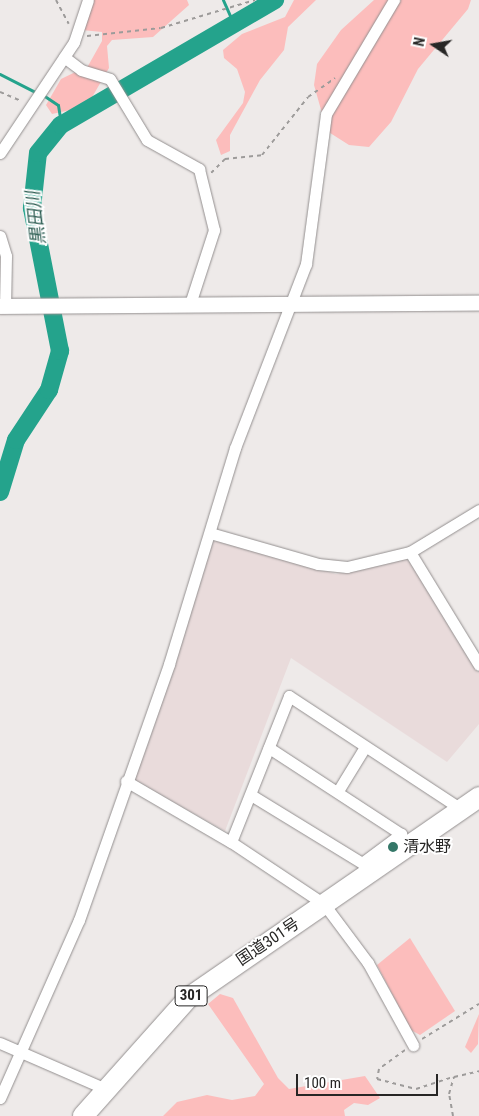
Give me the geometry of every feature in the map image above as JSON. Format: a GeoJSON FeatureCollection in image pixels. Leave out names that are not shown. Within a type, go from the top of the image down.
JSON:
{"type":"FeatureCollection","features":[{"type":"Feature","properties":{"kind":"highway","name":"国道301号"},"geometry":{"type":"LineString","coordinates":[[83,1116],[188,998],[479,797]]}},
{"type":"Feature","properties":{"kind":"street"},"geometry":{"type":"LineString","coordinates":[[0,153],[46,87],[77,35],[88,0]]}},
{"type":"Feature","properties":{"kind":"street"},"geometry":{"type":"LineString","coordinates":[[0,1098],[24,1053],[66,957],[210,533],[235,448],[291,303],[311,240],[326,114],[346,74],[370,44],[394,0]]}},
{"type":"Feature","properties":{"kind":"street"},"geometry":{"type":"LineString","coordinates":[[64,57],[80,70],[110,79],[147,140],[195,165],[201,174],[214,230],[190,304]]}},
{"type":"Feature","properties":{"kind":"street"},"geometry":{"type":"LineString","coordinates":[[0,236],[6,256],[2,307],[291,303],[479,303]]}},
{"type":"Feature","properties":{"kind":"street"},"geometry":{"type":"LineString","coordinates":[[210,533],[336,568],[410,552],[479,510]]}},
{"type":"Feature","properties":{"kind":"street"},"geometry":{"type":"LineString","coordinates":[[410,552],[479,665]]}},
{"type":"Feature","properties":{"kind":"street"},"geometry":{"type":"LineString","coordinates":[[231,842],[289,696],[460,810]]}},
{"type":"Feature","properties":{"kind":"street"},"geometry":{"type":"LineString","coordinates":[[338,791],[365,747]]}},
{"type":"Feature","properties":{"kind":"street"},"geometry":{"type":"LineString","coordinates":[[251,795],[362,863],[401,834],[338,791],[268,748]]}},
{"type":"Feature","properties":{"kind":"street"},"geometry":{"type":"LineString","coordinates":[[126,782],[231,842],[324,904],[368,963],[413,1045]]}},
{"type":"Feature","properties":{"kind":"street"},"geometry":{"type":"LineString","coordinates":[[0,1043],[106,1089]]}},
{"type":"Feature","properties":{"kind":"path"},"geometry":{"type":"LineString","coordinates":[[56,0],[77,35],[161,28],[255,0]]}},
{"type":"Feature","properties":{"kind":"path"},"geometry":{"type":"LineString","coordinates":[[201,174],[213,172],[225,159],[262,155],[308,97],[346,74]]}},
{"type":"Feature","properties":{"kind":"path"},"geometry":{"type":"LineString","coordinates":[[0,92],[34,104]]}},
{"type":"Feature","properties":{"kind":"path"},"geometry":{"type":"LineString","coordinates":[[479,1004],[413,1045],[379,1069],[377,1079],[416,1089],[479,1071]]}},
{"type":"Feature","properties":{"kind":"path"},"geometry":{"type":"LineString","coordinates":[[452,1116],[449,1094],[454,1077]]}},
{"type":"Feature","properties":{"kind":"shaded area"},"geometry":{"type":"Polygon","coordinates":[[[92,0],[187,0],[189,5],[153,37],[112,40],[107,46],[109,68],[91,99],[75,109],[52,114],[46,105],[61,79],[88,66],[102,41],[102,32],[82,30],[92,0]]]}},
{"type":"Feature","properties":{"kind":"shaded area"},"geometry":{"type":"Polygon","coordinates":[[[294,0],[316,0],[288,27],[284,50],[260,80],[230,135],[230,151],[221,155],[216,140],[243,103],[245,92],[237,69],[224,58],[223,50],[242,34],[285,17],[294,0]]]}},
{"type":"Feature","properties":{"kind":"shaded area"},"geometry":{"type":"Polygon","coordinates":[[[374,0],[471,0],[468,9],[418,69],[391,122],[369,147],[349,145],[327,131],[314,85],[317,64],[341,30],[374,0]]]}},
{"type":"Feature","properties":{"kind":"shaded area"},"geometry":{"type":"Polygon","coordinates":[[[219,541],[336,574],[404,558],[409,561],[479,671],[479,724],[447,762],[291,658],[225,831],[130,778],[213,542],[219,541]]]}},
{"type":"Feature","properties":{"kind":"shaded area"},"geometry":{"type":"Polygon","coordinates":[[[410,938],[455,1011],[420,1035],[411,1030],[377,965],[410,938]]]}},
{"type":"Feature","properties":{"kind":"shaded area"},"geometry":{"type":"Polygon","coordinates":[[[220,994],[233,998],[278,1078],[289,1089],[365,1076],[380,1098],[368,1105],[354,1103],[344,1110],[345,1116],[163,1116],[177,1102],[207,1095],[232,1100],[255,1096],[264,1084],[208,1004],[220,994]]]}},
{"type":"Feature","properties":{"kind":"shaded area"},"geometry":{"type":"Polygon","coordinates":[[[479,1014],[478,1044],[471,1053],[465,1047],[479,1014]]]}},
{"type":"Feature","properties":{"kind":"waterway"},"geometry":{"type":"LineString","coordinates":[[223,0],[233,22]]}},
{"type":"Feature","properties":{"kind":"waterway","name":"黒田川"},"geometry":{"type":"LineString","coordinates":[[0,492],[16,440],[49,390],[60,351],[32,208],[38,153],[61,125],[275,0]]}},
{"type":"Feature","properties":{"kind":"waterway"},"geometry":{"type":"LineString","coordinates":[[0,74],[37,93]]}},
{"type":"Feature","properties":{"kind":"waterway"},"geometry":{"type":"LineString","coordinates":[[43,95],[58,105],[61,125]]}},
{"type":"Feature","properties":{"kind":"place","name":"清水野"},"geometry":{"type":"Point","coordinates":[393,847]}}]}
